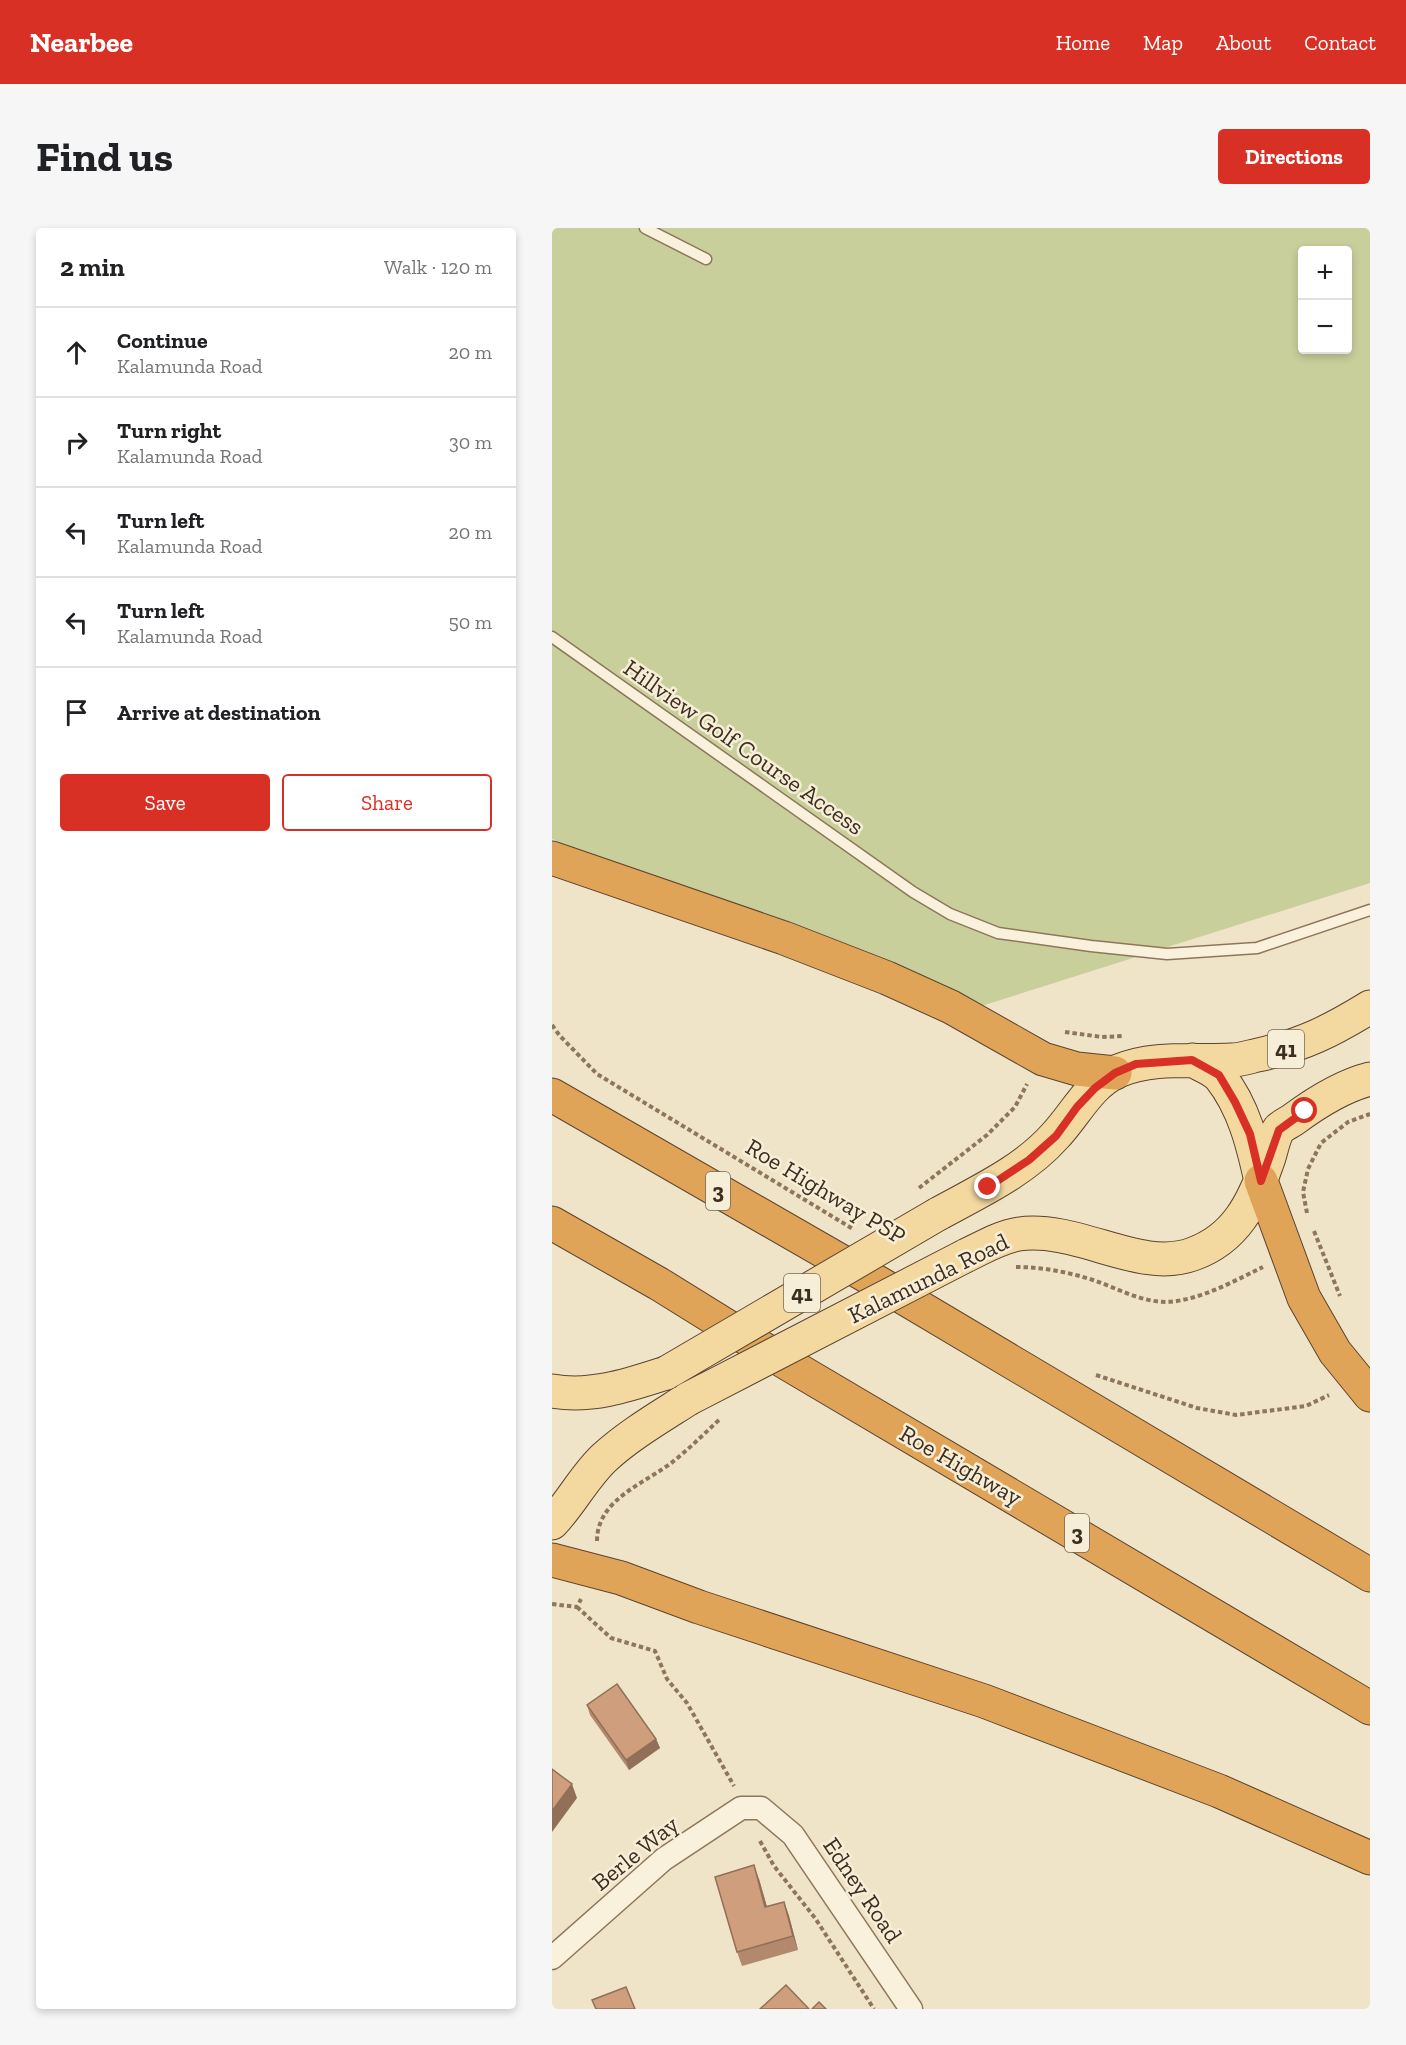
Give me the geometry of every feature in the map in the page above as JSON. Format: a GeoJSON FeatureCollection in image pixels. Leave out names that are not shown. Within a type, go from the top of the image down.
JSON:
{"type":"FeatureCollection","features":[{"type":"Feature","properties":{"kind":"highway"},"geometry":{"type":"LineString","coordinates":[[552,858],[784,938],[887,978],[951,1007],[1043,1059],[1077,1069],[1115,1073]]}},
{"type":"Feature","properties":{"kind":"highway","name":"3"},"geometry":{"type":"LineString","coordinates":[[552,1095],[884,1286],[1370,1575]]}},
{"type":"Feature","properties":{"kind":"highway"},"geometry":{"type":"LineString","coordinates":[[1261,1181],[1304,1298],[1335,1352],[1370,1395]]}},
{"type":"Feature","properties":{"kind":"highway","name":"Roe Highway"},"geometry":{"type":"LineString","coordinates":[[552,1223],[659,1284],[783,1361],[1370,1708]]}},
{"type":"Feature","properties":{"kind":"highway"},"geometry":{"type":"LineString","coordinates":[[552,1560],[597,1570],[699,1607],[984,1701],[1219,1791],[1370,1858]]}},
{"type":"Feature","properties":{"kind":"main road","name":"Kalamunda Road"},"geometry":{"type":"LineString","coordinates":[[552,1391],[569,1394],[618,1388],[666,1372],[988,1187],[1029,1160],[1056,1136],[1077,1107],[1095,1088],[1115,1073],[1136,1064],[1233,1060],[1285,1049],[1333,1030],[1370,1007]]}},
{"type":"Feature","properties":{"kind":"main road"},"geometry":{"type":"LineString","coordinates":[[1192,1060],[1219,1075],[1235,1102],[1250,1134],[1261,1181]]}},
{"type":"Feature","properties":{"kind":"main road","name":"Kalamunda Road"},"geometry":{"type":"LineString","coordinates":[[552,1523],[565,1510],[604,1458],[636,1432],[688,1399],[1006,1237],[1037,1234],[1080,1239],[1154,1260],[1191,1255],[1221,1240],[1246,1213],[1261,1181],[1279,1130],[1305,1111],[1344,1088],[1370,1078]]}},
{"type":"Feature","properties":{"kind":"street","name":"Berle Way"},"geometry":{"type":"LineString","coordinates":[[552,1958],[664,1859],[746,1802]]}},
{"type":"Feature","properties":{"kind":"street","name":"Edney Road"},"geometry":{"type":"LineString","coordinates":[[746,1802],[793,1835],[911,2009]]}},
{"type":"Feature","properties":{"kind":"lane"},"geometry":{"type":"LineString","coordinates":[[645,228],[706,259]]}},
{"type":"Feature","properties":{"kind":"lane","name":"Hillview Golf Course Access"},"geometry":{"type":"LineString","coordinates":[[552,637],[913,892],[950,915],[998,933],[1167,954],[1257,948],[1370,910]]}},
{"type":"Feature","properties":{"kind":"path","name":"Roe Highway PSP"},"geometry":{"type":"LineString","coordinates":[[552,1025],[597,1074],[860,1233]]}},
{"type":"Feature","properties":{"kind":"path"},"geometry":{"type":"LineString","coordinates":[[1307,1215],[1303,1192],[1308,1170],[1321,1143],[1348,1122],[1370,1114]]}},
{"type":"Feature","properties":{"kind":"path"},"geometry":{"type":"LineString","coordinates":[[1311,1225],[1340,1297]]}},
{"type":"Feature","properties":{"kind":"path"},"geometry":{"type":"LineString","coordinates":[[1093,1374],[1197,1408],[1236,1415],[1306,1406],[1329,1395]]}},
{"type":"Feature","properties":{"kind":"path"},"geometry":{"type":"LineString","coordinates":[[577,1606],[597,1570],[597,1536],[603,1517],[616,1500],[673,1461],[720,1419]]}},
{"type":"Feature","properties":{"kind":"path"},"geometry":{"type":"LineString","coordinates":[[552,1604],[577,1606],[611,1638],[655,1651],[667,1679],[687,1703],[746,1802],[774,1866],[815,1918],[874,2009]]}},
{"type":"Feature","properties":{"kind":"green space"},"geometry":{"type":"Polygon","coordinates":[[[552,228],[1370,228],[1370,883],[972,1009],[552,839],[552,228]]]}},
{"type":"Feature","properties":{"kind":"building"},"geometry":{"type":"Polygon","coordinates":[[[617,1684],[656,1739],[626,1760],[587,1705],[617,1684]]]}},
{"type":"Feature","properties":{"kind":"building"},"geometry":{"type":"Polygon","coordinates":[[[552,1769],[572,1784],[552,1811],[552,1769]]]}},
{"type":"Feature","properties":{"kind":"building"},"geometry":{"type":"Polygon","coordinates":[[[754,1865],[765,1907],[784,1902],[793,1936],[737,1952],[715,1877],[754,1865]]]}},
{"type":"Feature","properties":{"kind":"building"},"geometry":{"type":"Polygon","coordinates":[[[786,1985],[809,2009],[760,2009],[786,1985]]]}},
{"type":"Feature","properties":{"kind":"building"},"geometry":{"type":"Polygon","coordinates":[[[626,1987],[635,2009],[596,2009],[592,2000],[626,1987]]]}},
{"type":"Feature","properties":{"kind":"building"},"geometry":{"type":"Polygon","coordinates":[[[819,2002],[826,2009],[812,2009],[819,2002]]]}},
{"type":"Feature","properties":{"kind":"route"},"geometry":{"type":"LineString","coordinates":[[988,1187],[1029,1160],[1056,1136],[1077,1107],[1095,1088],[1115,1073],[1136,1064],[1192,1060],[1219,1075],[1250,1134],[1261,1181],[1279,1130],[1305,1111]]}}]}
